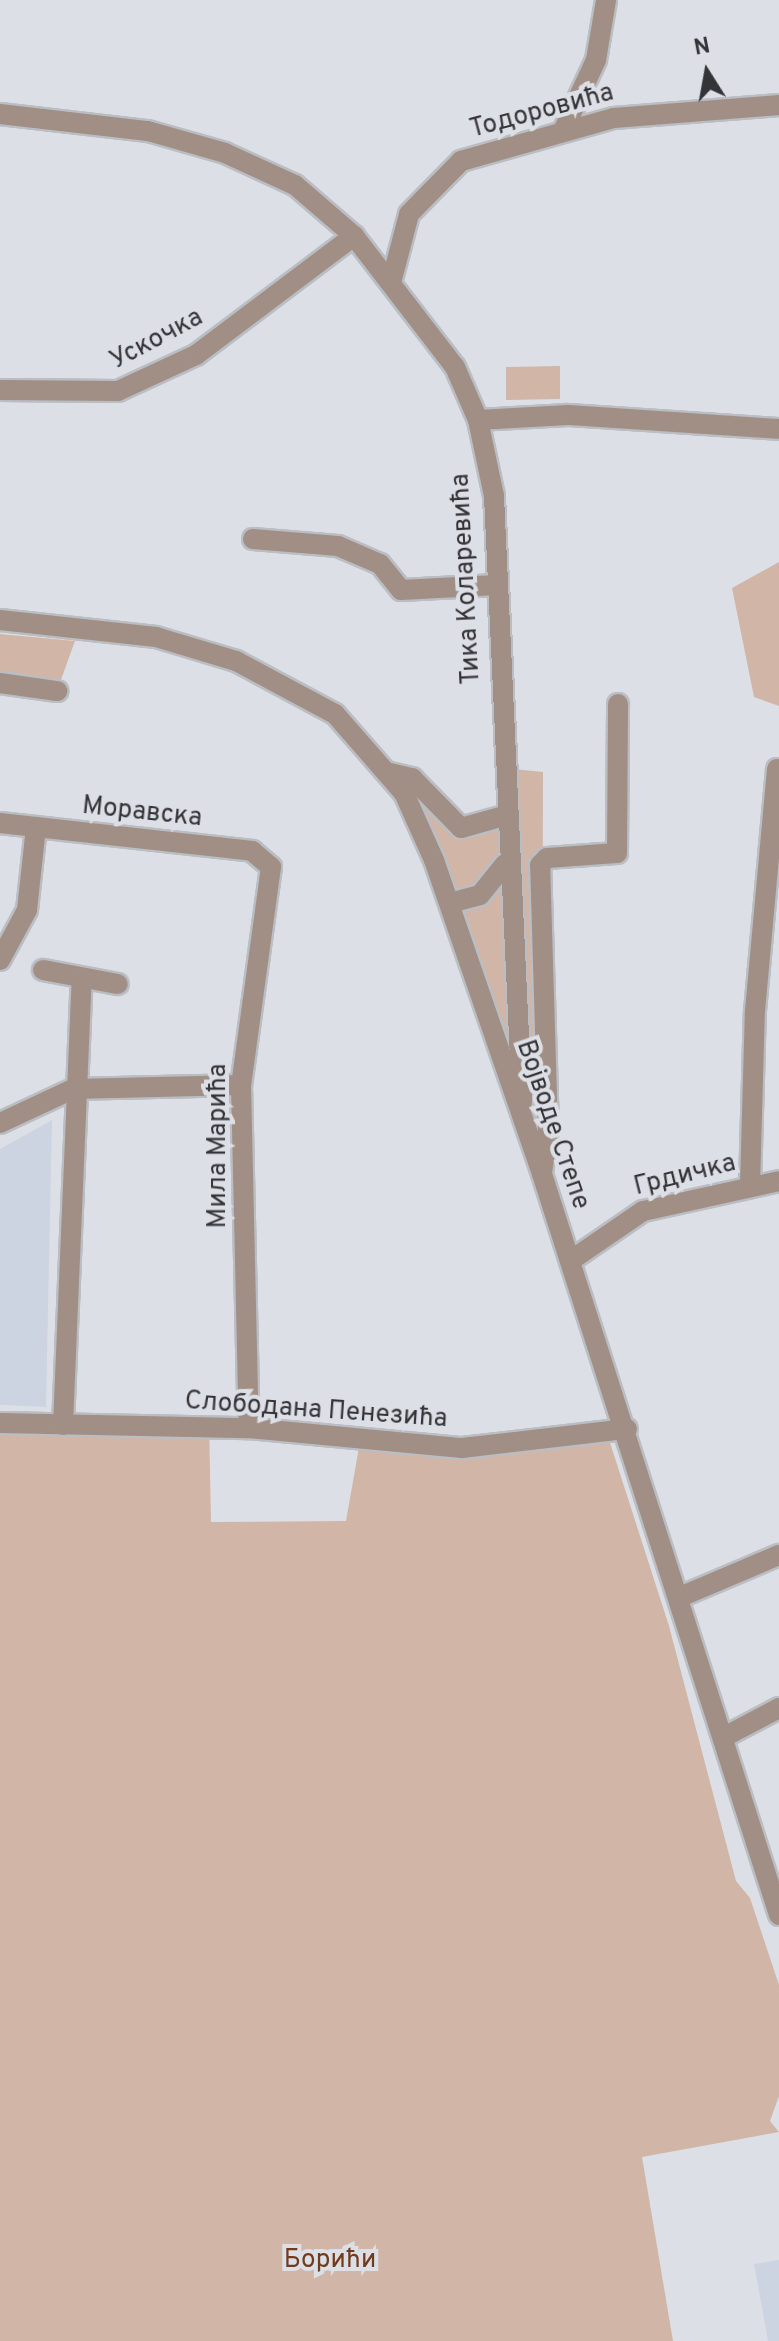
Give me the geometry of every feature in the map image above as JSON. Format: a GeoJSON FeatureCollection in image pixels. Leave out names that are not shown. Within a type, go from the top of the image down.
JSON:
{"type":"FeatureCollection","features":[{"type":"Feature","properties":{"kind":"street"},"geometry":{"type":"LineString","coordinates":[[563,131],[596,60],[606,0]]}},
{"type":"Feature","properties":{"kind":"street","name":"Тодоровића"},"geometry":{"type":"LineString","coordinates":[[392,279],[409,214],[442,174],[485,152],[563,131],[717,104],[779,105]]}},
{"type":"Feature","properties":{"kind":"street","name":"Тика Коларевића"},"geometry":{"type":"LineString","coordinates":[[0,114],[148,131],[225,153],[295,185],[354,236],[392,279],[455,367],[478,420],[494,496],[505,864],[521,1113]]}},
{"type":"Feature","properties":{"kind":"street","name":"Ускочка"},"geometry":{"type":"LineString","coordinates":[[0,390],[71,396],[118,391],[196,355],[354,236]]}},
{"type":"Feature","properties":{"kind":"street"},"geometry":{"type":"LineString","coordinates":[[478,420],[568,415],[779,429]]}},
{"type":"Feature","properties":{"kind":"street"},"geometry":{"type":"LineString","coordinates":[[253,539],[296,537],[347,549],[385,567],[401,590],[497,585]]}},
{"type":"Feature","properties":{"kind":"street","name":"Војводе Степе"},"geometry":{"type":"LineString","coordinates":[[0,620],[156,637],[236,661],[325,706],[390,773],[418,820],[450,903],[627,1429],[724,1737],[773,1877],[779,1915]]}},
{"type":"Feature","properties":{"kind":"street"},"geometry":{"type":"LineString","coordinates":[[0,683],[57,691]]}},
{"type":"Feature","properties":{"kind":"street"},"geometry":{"type":"LineString","coordinates":[[542,1174],[548,1131],[539,874],[547,858],[617,853],[618,704]]}},
{"type":"Feature","properties":{"kind":"street"},"geometry":{"type":"LineString","coordinates":[[750,1186],[755,1011],[777,769]]}},
{"type":"Feature","properties":{"kind":"street"},"geometry":{"type":"LineString","coordinates":[[390,773],[412,778],[461,828],[504,816]]}},
{"type":"Feature","properties":{"kind":"street","name":"Моравска"},"geometry":{"type":"LineString","coordinates":[[0,823],[252,851],[271,867]]}},
{"type":"Feature","properties":{"kind":"street"},"geometry":{"type":"LineString","coordinates":[[0,960],[27,910],[36,827]]}},
{"type":"Feature","properties":{"kind":"street"},"geometry":{"type":"LineString","coordinates":[[450,903],[480,895],[505,864]]}},
{"type":"Feature","properties":{"kind":"street","name":"Мила Марића"},"geometry":{"type":"LineString","coordinates":[[249,1428],[241,1085],[271,867]]}},
{"type":"Feature","properties":{"kind":"street"},"geometry":{"type":"LineString","coordinates":[[43,970],[118,984]]}},
{"type":"Feature","properties":{"kind":"street"},"geometry":{"type":"LineString","coordinates":[[63,1425],[73,1089],[82,978]]}},
{"type":"Feature","properties":{"kind":"street"},"geometry":{"type":"LineString","coordinates":[[0,1123],[73,1089],[241,1085]]}},
{"type":"Feature","properties":{"kind":"street","name":"Грдичка"},"geometry":{"type":"LineString","coordinates":[[570,1261],[643,1211],[779,1181]]}},
{"type":"Feature","properties":{"kind":"street","name":"Слободана Пенезића"},"geometry":{"type":"LineString","coordinates":[[0,1423],[249,1428],[462,1448],[627,1429]]}},
{"type":"Feature","properties":{"kind":"street"},"geometry":{"type":"LineString","coordinates":[[680,1597],[779,1555]]}},
{"type":"Feature","properties":{"kind":"street"},"geometry":{"type":"LineString","coordinates":[[724,1737],[779,1708]]}},
{"type":"Feature","properties":{"kind":"shaded area"},"geometry":{"type":"Polygon","coordinates":[[[52,1120],[46,1407],[0,1405],[0,1149],[52,1120]]]}},
{"type":"Feature","properties":{"kind":"shaded area"},"geometry":{"type":"Polygon","coordinates":[[[779,2260],[779,2341],[768,2341],[754,2264],[779,2260]]]}},
{"type":"Feature","properties":{"kind":"green space"},"geometry":{"type":"Polygon","coordinates":[[[560,366],[560,399],[506,400],[506,367],[560,366]]]}},
{"type":"Feature","properties":{"kind":"green space"},"geometry":{"type":"Polygon","coordinates":[[[779,562],[779,706],[754,697],[732,588],[779,562]]]}},
{"type":"Feature","properties":{"kind":"green space"},"geometry":{"type":"Polygon","coordinates":[[[0,634],[75,641],[58,688],[0,681],[0,634]]]}},
{"type":"Feature","properties":{"kind":"green space"},"geometry":{"type":"Polygon","coordinates":[[[503,768],[543,772],[542,1174],[398,772],[446,818],[504,816],[503,768]]]}},
{"type":"Feature","properties":{"kind":"green space","name":"Борићи"},"geometry":{"type":"Polygon","coordinates":[[[0,1417],[209,1421],[211,1522],[346,1521],[361,1436],[461,1442],[604,1424],[669,1626],[736,1881],[750,1898],[779,1985],[779,2096],[770,2121],[779,2132],[642,2157],[673,2341],[0,2341],[0,1417]]]}}]}
